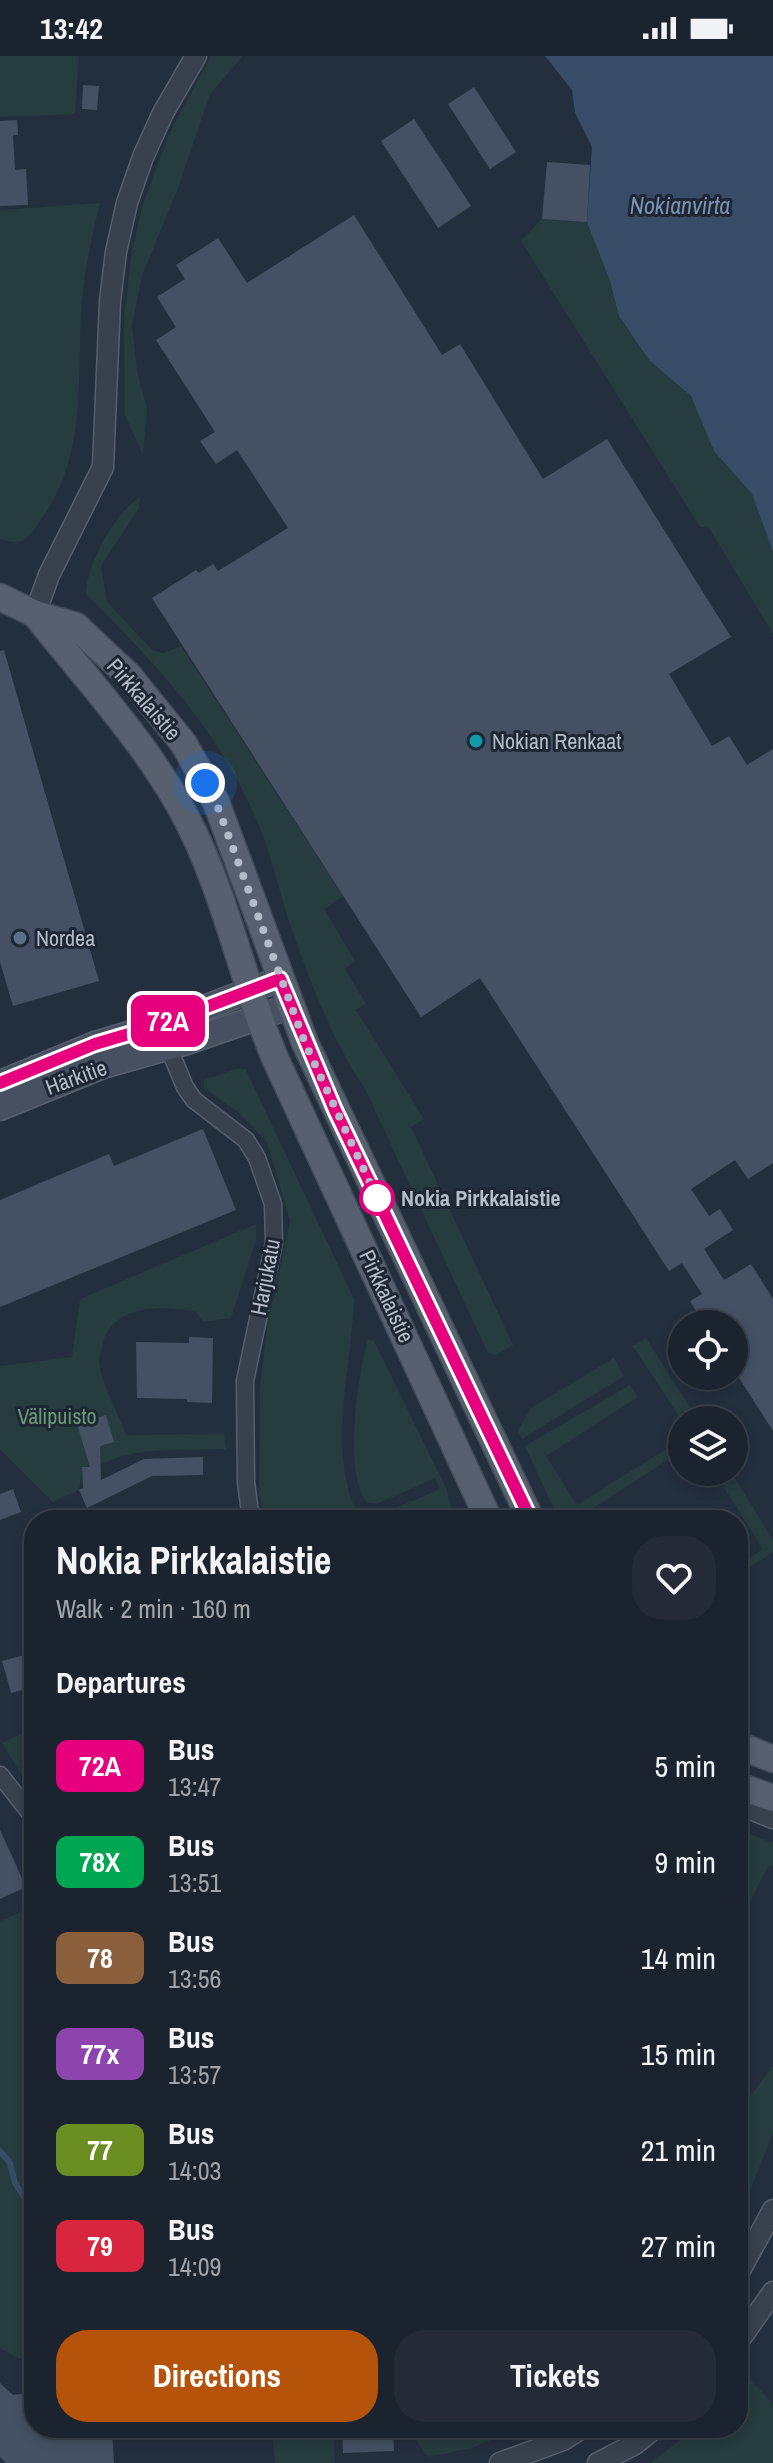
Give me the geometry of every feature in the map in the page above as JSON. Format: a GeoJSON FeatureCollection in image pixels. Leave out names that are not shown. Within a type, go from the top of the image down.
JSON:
{"type":"FeatureCollection","features":[{"type":"Feature","properties":{"kind":"main road"},"geometry":{"type":"LineString","coordinates":[[0,597],[35,614]]}},
{"type":"Feature","properties":{"kind":"main road","name":"Pirkkalaistie"},"geometry":{"type":"LineString","coordinates":[[35,614],[76,626],[129,676],[184,744],[216,802],[280,979],[348,1138],[526,1510]]}},
{"type":"Feature","properties":{"kind":"main road","name":"Pirkkalaistie"},"geometry":{"type":"LineString","coordinates":[[35,614],[138,744],[179,805],[198,842],[258,1017],[484,1510]]}},
{"type":"Feature","properties":{"kind":"main road","name":"Härkitie"},"geometry":{"type":"LineString","coordinates":[[0,1108],[103,1066],[248,991],[280,979]]}},
{"type":"Feature","properties":{"kind":"main road","name":"Härkitie"},"geometry":{"type":"LineString","coordinates":[[0,1083],[95,1044],[164,1036],[258,1017],[291,1006]]}},
{"type":"Feature","properties":{"kind":"main road"},"geometry":{"type":"LineString","coordinates":[[748,1749],[773,1759]]}},
{"type":"Feature","properties":{"kind":"main road"},"geometry":{"type":"LineString","coordinates":[[748,1789],[773,1798]]}},
{"type":"Feature","properties":{"kind":"street"},"geometry":{"type":"LineString","coordinates":[[35,614],[49,575],[103,467],[110,301],[116,252],[127,203],[164,110],[196,56]]}},
{"type":"Feature","properties":{"kind":"street","name":"Harjukatu"},"geometry":{"type":"LineString","coordinates":[[164,1036],[185,1087],[194,1100],[238,1133],[257,1158],[273,1204],[274,1243],[245,1381],[246,1482],[250,1510]]}},
{"type":"Feature","properties":{"kind":"street"},"geometry":{"type":"LineString","coordinates":[[0,1775],[24,1805]]}},
{"type":"Feature","properties":{"kind":"street"},"geometry":{"type":"LineString","coordinates":[[748,1808],[773,1818]]}},
{"type":"Feature","properties":{"kind":"street"},"geometry":{"type":"LineString","coordinates":[[748,2256],[773,2210]]}},
{"type":"Feature","properties":{"kind":"street"},"geometry":{"type":"LineString","coordinates":[[748,2328],[773,2292]]}},
{"type":"Feature","properties":{"kind":"street"},"geometry":{"type":"LineString","coordinates":[[500,2463],[566,2438]]}},
{"type":"Feature","properties":{"kind":"street"},"geometry":{"type":"LineString","coordinates":[[598,2463],[628,2438]]}},
{"type":"Feature","properties":{"kind":"green space"},"geometry":{"type":"Polygon","coordinates":[[[0,56],[79,56],[75,114],[0,117],[0,56]]]}},
{"type":"Feature","properties":{"kind":"green space"},"geometry":{"type":"Polygon","coordinates":[[[211,56],[243,56],[210,94],[178,188],[142,276],[132,325],[137,370],[147,409],[143,455],[125,415],[124,321],[131,256],[143,204],[169,134],[211,56]]]}},
{"type":"Feature","properties":{"kind":"green space"},"geometry":{"type":"Polygon","coordinates":[[[100,203],[83,288],[77,414],[66,469],[56,495],[28,536],[16,542],[0,539],[0,210],[100,203]]]}},
{"type":"Feature","properties":{"kind":"green space"},"geometry":{"type":"Polygon","coordinates":[[[542,219],[587,222],[610,281],[619,316],[649,360],[691,396],[714,451],[752,494],[773,552],[773,634],[709,528],[700,527],[521,241],[542,219]]]}},
{"type":"Feature","properties":{"kind":"green space"},"geometry":{"type":"Polygon","coordinates":[[[140,497],[139,508],[101,566],[107,602],[152,650],[163,653],[181,646],[343,896],[324,909],[355,961],[345,969],[366,1004],[356,1010],[424,1119],[411,1127],[513,1345],[496,1355],[488,1353],[365,1089],[321,1006],[288,918],[265,842],[246,796],[208,732],[186,703],[86,594],[96,555],[121,515],[140,497]]]}},
{"type":"Feature","properties":{"kind":"green space"},"geometry":{"type":"Polygon","coordinates":[[[239,1068],[246,1070],[354,1299],[342,1444],[349,1492],[357,1510],[263,1510],[259,1495],[260,1389],[267,1328],[290,1221],[267,1142],[238,1112],[204,1088],[204,1080],[239,1068]]]}},
{"type":"Feature","properties":{"kind":"green space","name":"Välipuisto"},"geometry":{"type":"Polygon","coordinates":[[[256,1224],[256,1240],[231,1318],[203,1322],[196,1312],[169,1308],[127,1315],[115,1322],[107,1333],[99,1360],[104,1383],[126,1435],[224,1434],[226,1449],[143,1452],[83,1467],[79,1490],[53,1502],[0,1449],[0,1366],[72,1357],[80,1299],[256,1224]]]}},
{"type":"Feature","properties":{"kind":"green space"},"geometry":{"type":"Polygon","coordinates":[[[646,1338],[668,1373],[668,1390],[679,1390],[689,1406],[672,1406],[633,1346],[646,1338]]]}},
{"type":"Feature","properties":{"kind":"green space"},"geometry":{"type":"Polygon","coordinates":[[[368,1339],[374,1341],[446,1488],[452,1510],[391,1510],[440,1489],[435,1478],[377,1504],[367,1502],[360,1488],[354,1447],[360,1376],[368,1339]]]}},
{"type":"Feature","properties":{"kind":"green space"},"geometry":{"type":"Polygon","coordinates":[[[614,1358],[624,1376],[522,1439],[518,1431],[531,1408],[614,1358]]]}},
{"type":"Feature","properties":{"kind":"green space"},"geometry":{"type":"Polygon","coordinates":[[[630,1385],[638,1397],[546,1456],[577,1505],[668,1448],[668,1460],[594,1510],[554,1510],[525,1446],[630,1385]]]}},
{"type":"Feature","properties":{"kind":"green space"},"geometry":{"type":"Polygon","coordinates":[[[723,1486],[740,1486],[773,1540],[773,1552],[748,1568],[748,1559],[763,1549],[748,1525],[748,1510],[738,1510],[723,1486]]]}},
{"type":"Feature","properties":{"kind":"green space"},"geometry":{"type":"Polygon","coordinates":[[[24,1733],[24,1779],[2,1743],[24,1733]]]}},
{"type":"Feature","properties":{"kind":"green space"},"geometry":{"type":"Polygon","coordinates":[[[748,1833],[773,1843],[773,1865],[767,1868],[748,1906],[748,1833]]]}},
{"type":"Feature","properties":{"kind":"green space"},"geometry":{"type":"Polygon","coordinates":[[[24,1910],[24,2360],[0,2349],[0,1921],[24,1910]]]}},
{"type":"Feature","properties":{"kind":"green space"},"geometry":{"type":"Polygon","coordinates":[[[773,2066],[773,2133],[748,2196],[748,2099],[773,2066]]]}},
{"type":"Feature","properties":{"kind":"green space"},"geometry":{"type":"Polygon","coordinates":[[[748,2378],[773,2403],[773,2463],[651,2463],[682,2438],[748,2438],[748,2378]]]}},
{"type":"Feature","properties":{"kind":"green space"},"geometry":{"type":"Polygon","coordinates":[[[273,2438],[334,2438],[335,2463],[275,2463],[273,2438]]]}},
{"type":"Feature","properties":{"kind":"green space"},"geometry":{"type":"Polygon","coordinates":[[[414,2438],[497,2438],[472,2448],[428,2457],[414,2438]]]}},
{"type":"Feature","properties":{"kind":"water","name":"Nokianvirta"},"geometry":{"type":"Polygon","coordinates":[[[545,56],[773,56],[773,552],[752,494],[714,451],[691,396],[649,360],[619,316],[610,281],[587,222],[592,147],[575,113],[572,90],[545,56]]]}},
{"type":"Feature","properties":{"kind":"building"},"geometry":{"type":"Polygon","coordinates":[[[83,85],[99,86],[97,110],[82,109],[83,85]]]}},
{"type":"Feature","properties":{"kind":"building"},"geometry":{"type":"Polygon","coordinates":[[[474,87],[516,152],[490,169],[448,104],[474,87]]]}},
{"type":"Feature","properties":{"kind":"building"},"geometry":{"type":"Polygon","coordinates":[[[414,119],[471,206],[438,228],[381,141],[414,119]]]}},
{"type":"Feature","properties":{"kind":"building"},"geometry":{"type":"Polygon","coordinates":[[[17,120],[18,135],[13,135],[15,170],[26,169],[28,205],[0,206],[0,121],[17,120]]]}},
{"type":"Feature","properties":{"kind":"building"},"geometry":{"type":"Polygon","coordinates":[[[547,162],[590,165],[587,222],[542,219],[547,162]]]}},
{"type":"Feature","properties":{"kind":"building","name":"Nokian Renkaat"},"geometry":{"type":"Polygon","coordinates":[[[354,215],[442,355],[460,344],[543,479],[607,439],[731,637],[669,674],[712,746],[729,736],[747,765],[773,749],[773,1163],[748,1179],[735,1160],[691,1189],[709,1216],[720,1209],[733,1230],[704,1249],[724,1280],[751,1264],[773,1299],[773,1431],[747,1390],[748,1310],[695,1310],[690,1301],[702,1294],[682,1263],[669,1271],[480,978],[421,1017],[152,598],[196,570],[199,573],[213,564],[218,571],[288,528],[237,450],[216,464],[200,441],[215,432],[156,340],[176,327],[157,297],[185,279],[176,265],[218,238],[247,283],[354,215]]]}},
{"type":"Feature","properties":{"kind":"building"},"geometry":{"type":"Polygon","coordinates":[[[4,650],[99,981],[13,1006],[0,962],[0,651],[4,650]]]}},
{"type":"Feature","properties":{"kind":"building"},"geometry":{"type":"Polygon","coordinates":[[[203,1129],[236,1210],[0,1307],[0,1200],[109,1154],[114,1166],[203,1129]]]}},
{"type":"Feature","properties":{"kind":"building"},"geometry":{"type":"Polygon","coordinates":[[[189,1337],[213,1338],[212,1403],[137,1398],[136,1342],[189,1343],[189,1337]]]}},
{"type":"Feature","properties":{"kind":"building"},"geometry":{"type":"Polygon","coordinates":[[[106,1415],[114,1442],[100,1446],[101,1480],[144,1459],[203,1457],[203,1475],[152,1476],[87,1508],[79,1490],[83,1488],[82,1467],[90,1467],[77,1424],[106,1415]]]}},
{"type":"Feature","properties":{"kind":"building"},"geometry":{"type":"Polygon","coordinates":[[[13,1489],[21,1512],[0,1520],[0,1494],[13,1489]]]}},
{"type":"Feature","properties":{"kind":"building"},"geometry":{"type":"Polygon","coordinates":[[[24,1655],[24,1689],[11,1693],[2,1661],[24,1655]]]}},
{"type":"Feature","properties":{"kind":"building"},"geometry":{"type":"Polygon","coordinates":[[[0,1830],[24,1888],[0,1899],[0,1830]]]}},
{"type":"Feature","properties":{"kind":"building"},"geometry":{"type":"Polygon","coordinates":[[[0,2383],[13,2395],[24,2393],[24,2438],[113,2438],[114,2463],[6,2463],[0,2457],[0,2383]]]}},
{"type":"Feature","properties":{"kind":"building"},"geometry":{"type":"Polygon","coordinates":[[[342,2438],[393,2438],[394,2451],[343,2453],[342,2438]]]}},
{"type":"Feature","properties":{"kind":"waterway"},"geometry":{"type":"LineString","coordinates":[[0,2151],[10,2163],[15,2183],[24,2197]]}},
{"type":"Feature","properties":{"kind":"bus line","name":"72A"},"geometry":{"type":"LineString","coordinates":[[0,1083],[95,1044],[159,1025],[280,979],[335,1110],[526,1510]]}},
{"type":"Feature","properties":{"kind":"place","name":"Nokian Renkaat"},"geometry":{"type":"Point","coordinates":[476,741]}},
{"type":"Feature","properties":{"kind":"place","name":"Nordea"},"geometry":{"type":"Point","coordinates":[20,938]}},
{"type":"Feature","properties":{"kind":"place","name":"Nokia Pirkkalaistie"},"geometry":{"type":"Point","coordinates":[377,1198]}},
{"type":"Feature","properties":{"kind":"route"},"geometry":{"type":"LineString","coordinates":[[205,783],[216,802],[305,1043],[377,1198]]}}]}
